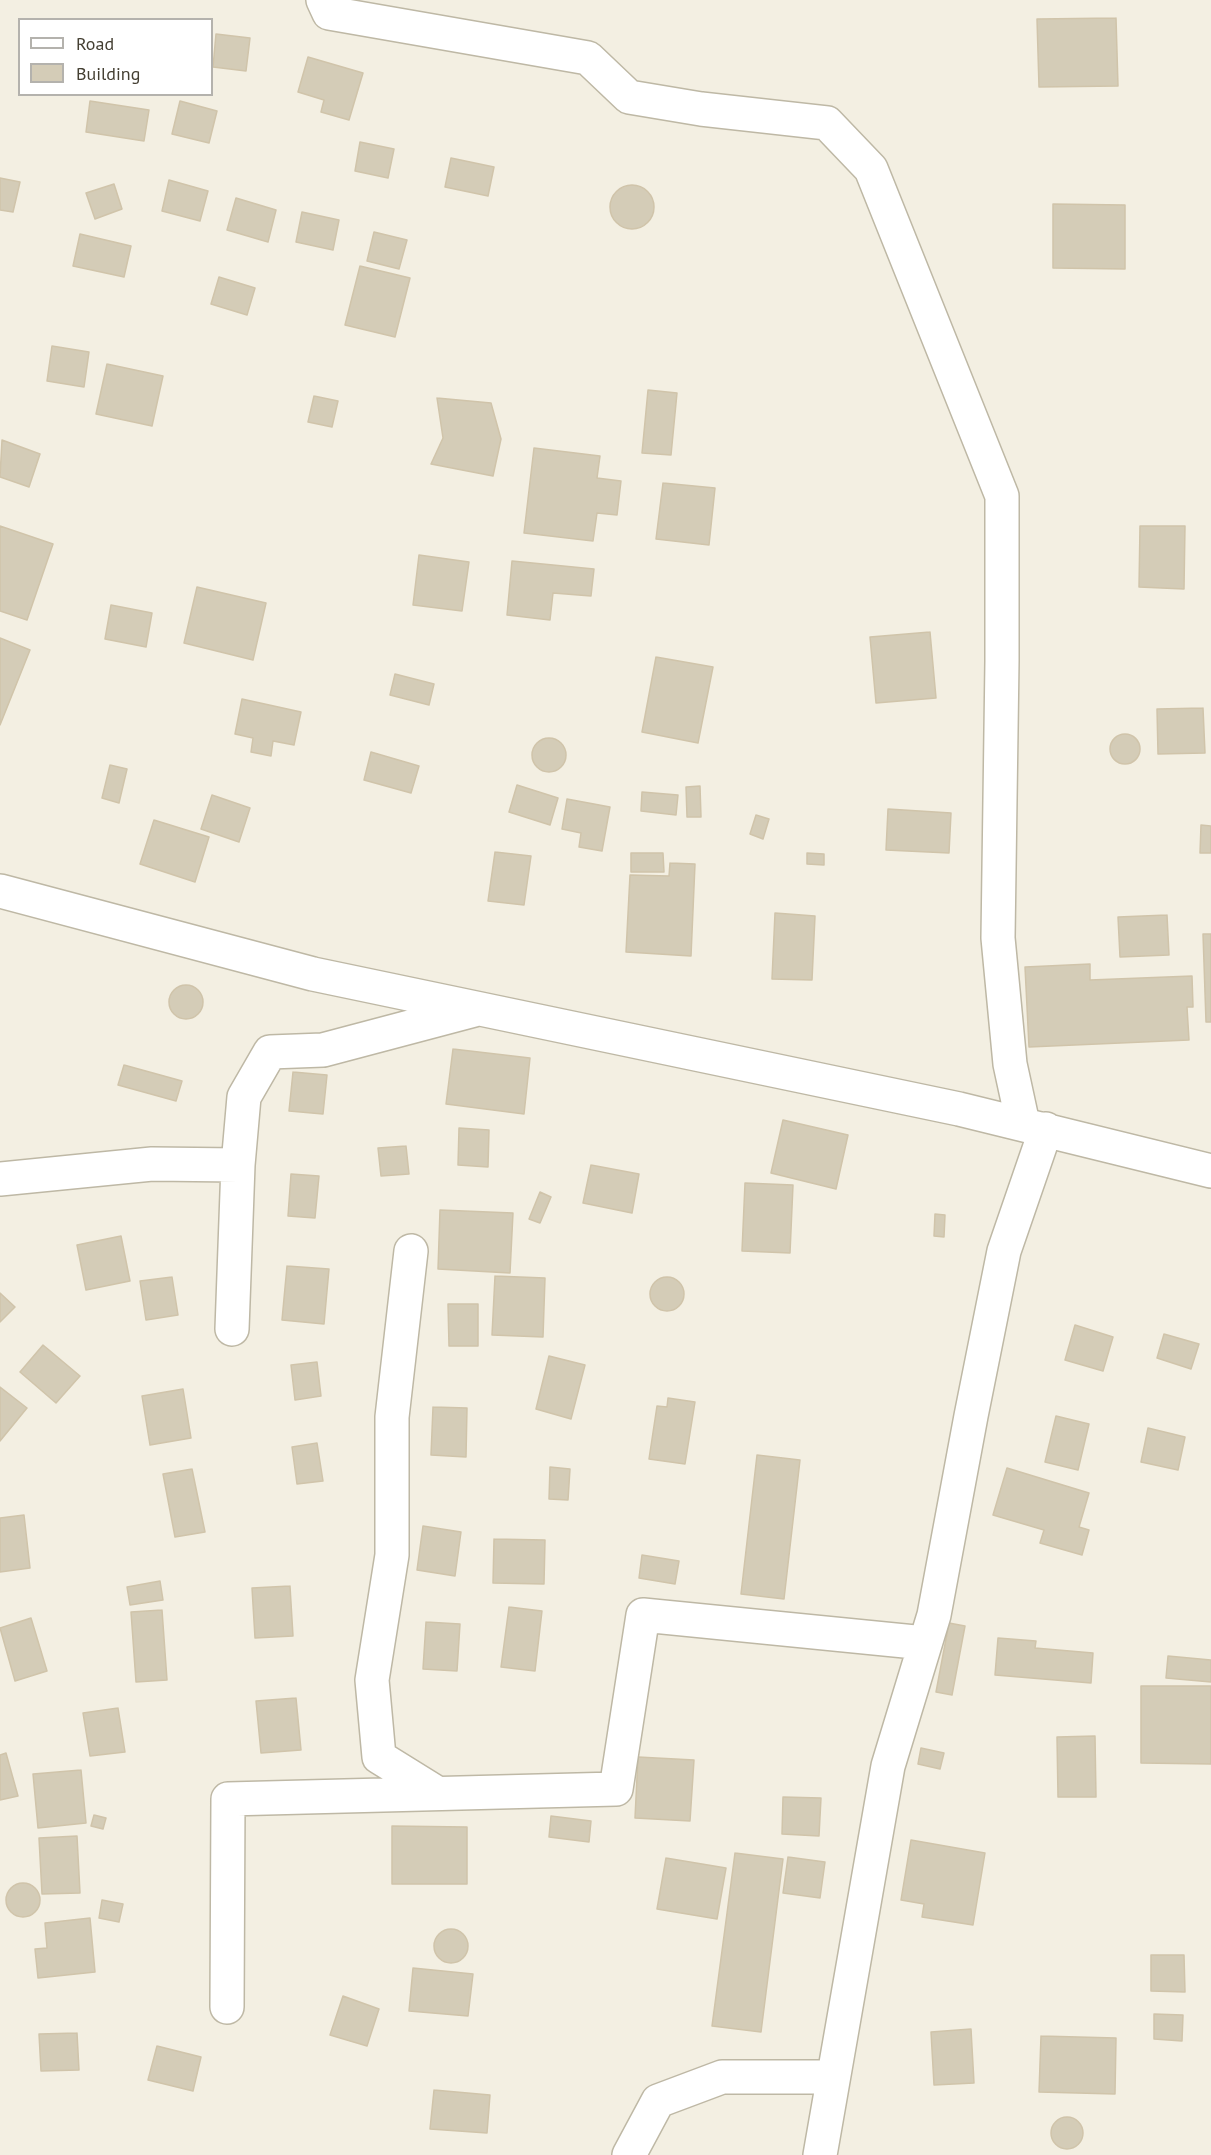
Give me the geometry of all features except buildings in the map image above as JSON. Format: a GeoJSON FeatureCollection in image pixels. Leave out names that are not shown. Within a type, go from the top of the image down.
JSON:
{"type":"FeatureCollection","features":[{"type":"Feature","properties":{"kind":"street"},"geometry":{"type":"LineString","coordinates":[[323,0],[329,13],[588,58],[629,96],[701,109],[827,123],[871,169],[1002,496],[998,938],[1010,1064],[1034,1126],[1004,1251],[970,1416],[934,1615],[888,1766],[820,2155]]}},
{"type":"Feature","properties":{"kind":"street"},"geometry":{"type":"LineString","coordinates":[[0,891],[314,974],[959,1108],[1211,1171]]}},
{"type":"Feature","properties":{"kind":"street"},"geometry":{"type":"LineString","coordinates":[[232,1329],[238,1165],[244,1097],[270,1052],[323,1050],[480,1008]]}},
{"type":"Feature","properties":{"kind":"street"},"geometry":{"type":"LineString","coordinates":[[0,1179],[152,1164],[238,1165]]}},
{"type":"Feature","properties":{"kind":"street"},"geometry":{"type":"LineString","coordinates":[[411,1251],[392,1417],[392,1555],[372,1680],[379,1757],[437,1792]]}},
{"type":"Feature","properties":{"kind":"street"},"geometry":{"type":"LineString","coordinates":[[227,2007],[228,1799],[616,1789],[643,1615],[925,1643]]}},
{"type":"Feature","properties":{"kind":"street"},"geometry":{"type":"LineString","coordinates":[[629,2155],[657,2101],[722,2076],[833,2077]]}}]}
